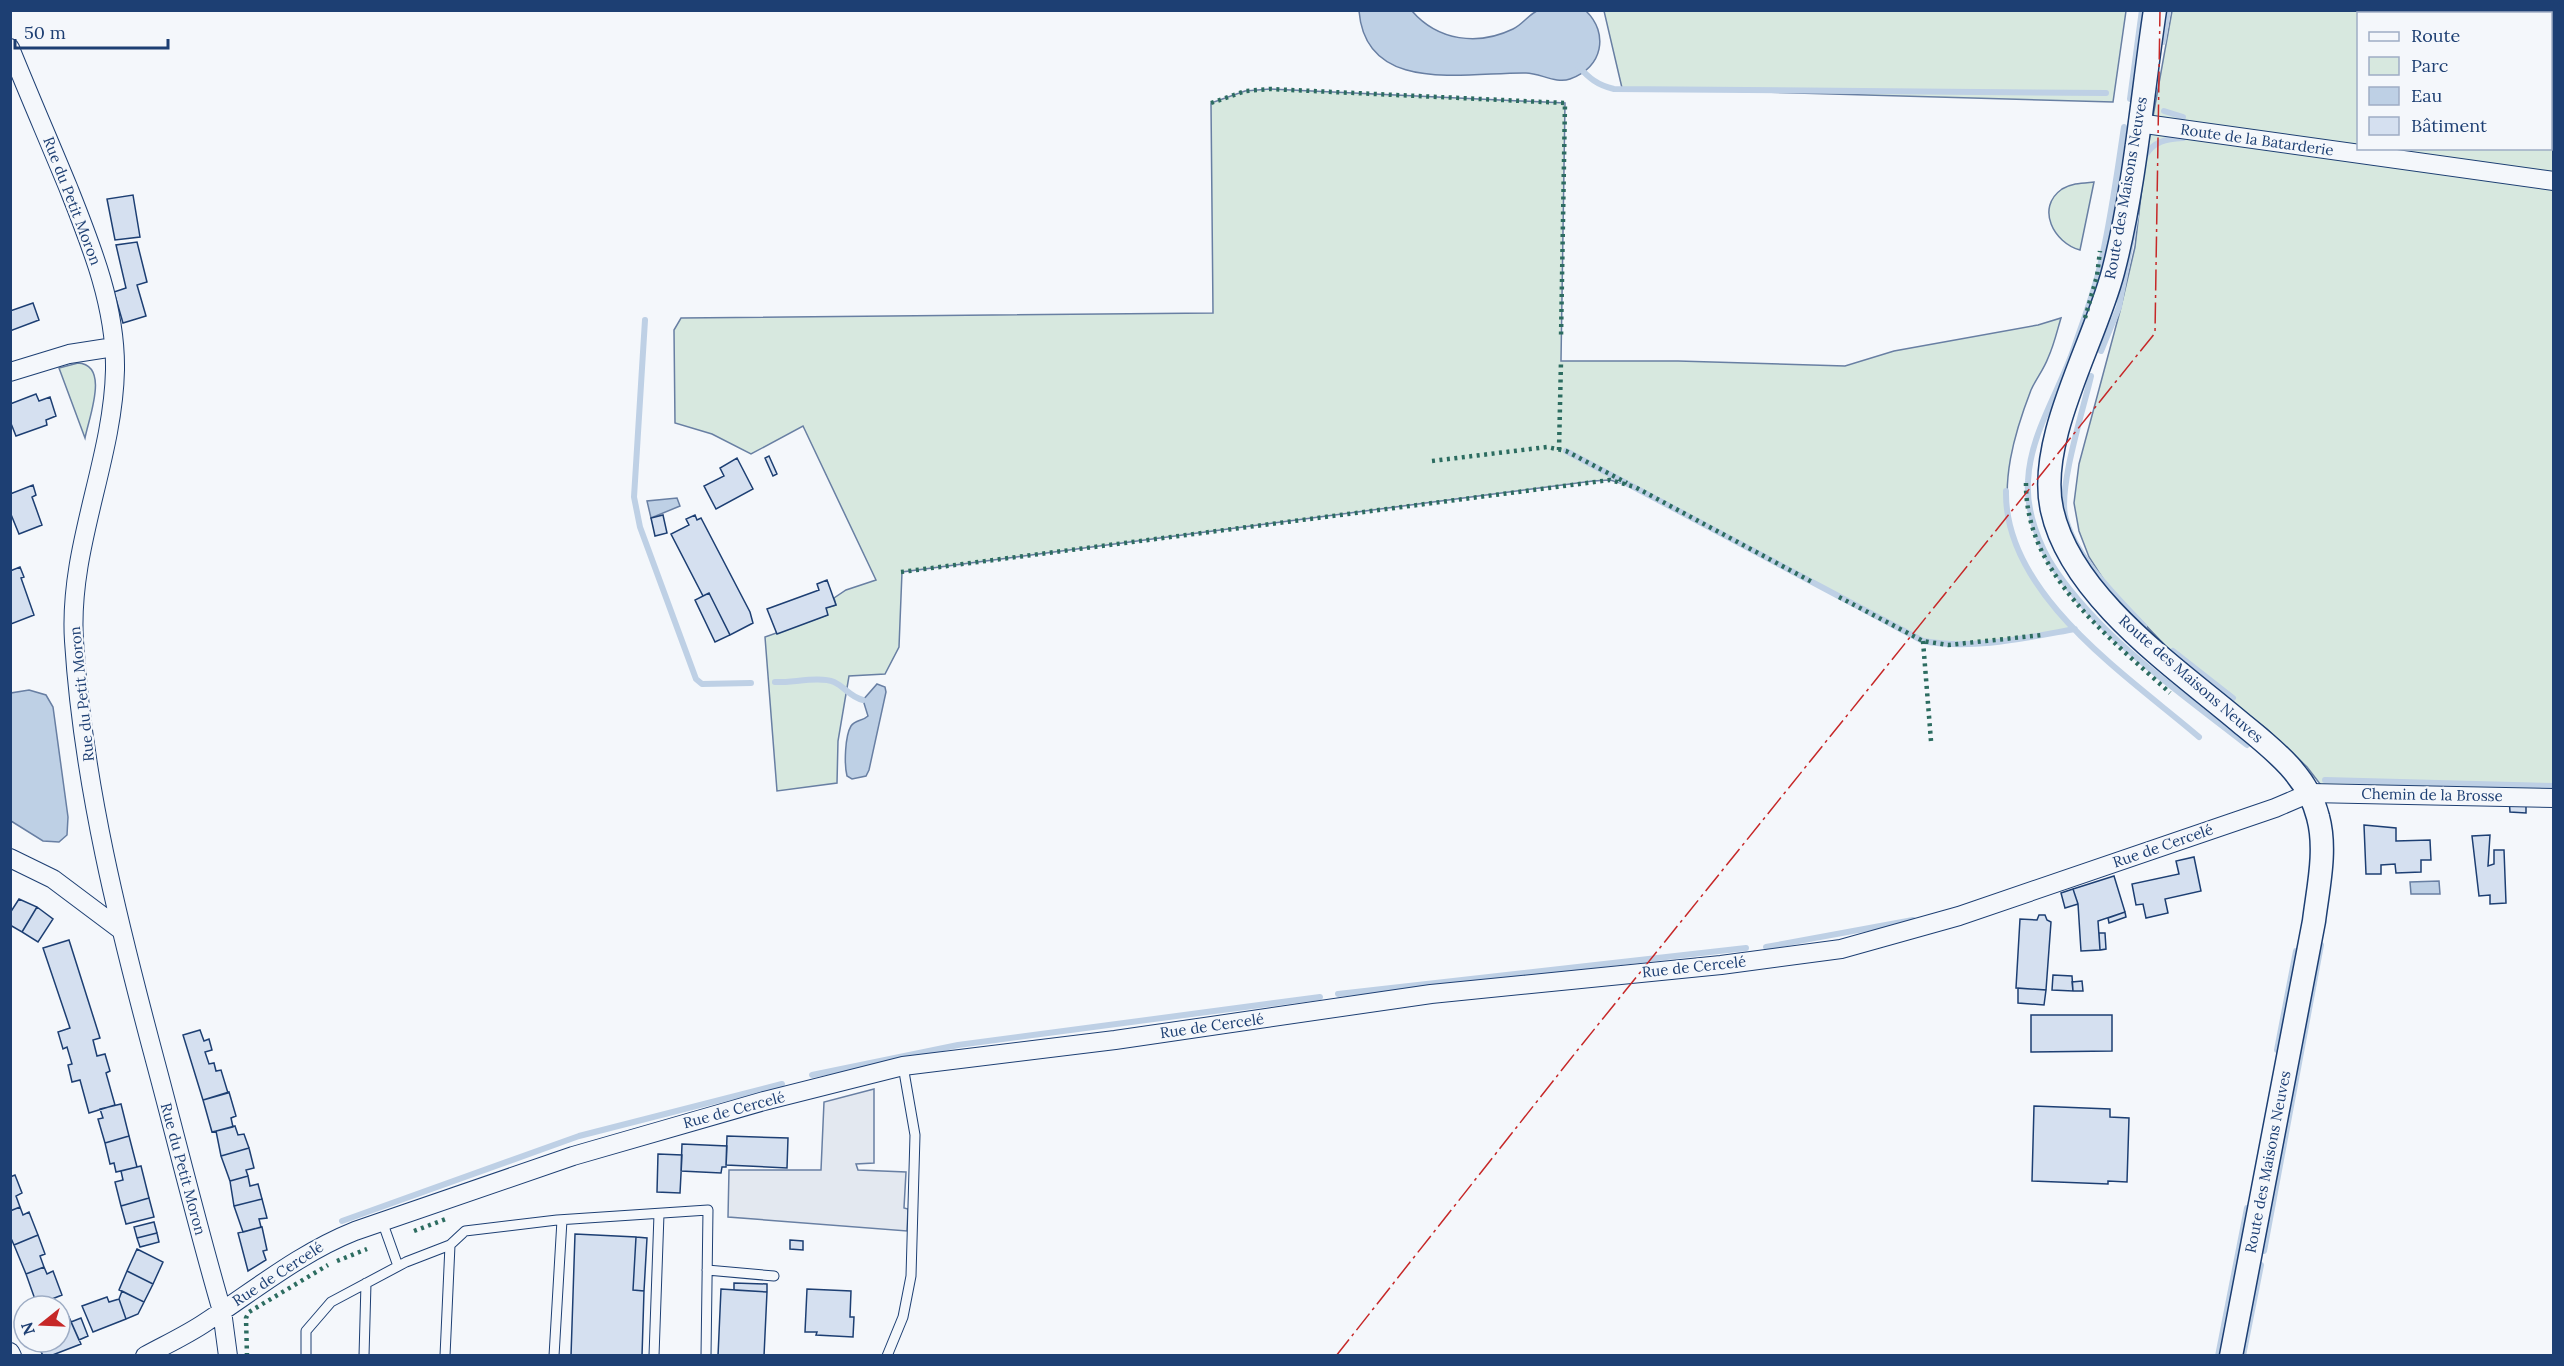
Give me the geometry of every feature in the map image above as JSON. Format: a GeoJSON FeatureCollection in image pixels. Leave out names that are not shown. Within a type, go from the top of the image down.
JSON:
{"type":"FeatureCollection","features":[{"type":"Feature","properties":{"kind":"street","name":"Route des Maisons Neuves"},"geometry":{"type":"LineString","coordinates":[[2155,10],[2113,270],[2053,445],[2048,478],[2052,510],[2067,551],[2093,590],[2157,651],[2272,748],[2291,768],[2310,793],[2321,833],[2321,867],[2314,921],[2231,1356]]}},
{"type":"Feature","properties":{"kind":"street","name":"Rue du Petit Moron"},"geometry":{"type":"LineString","coordinates":[[10,48],[94,255],[109,310],[115,371],[110,412],[79,559],[74,603],[74,639],[100,831],[121,930],[222,1311],[228,1356]]}},
{"type":"Feature","properties":{"kind":"street","name":"Route de la Batarderie"},"geometry":{"type":"LineString","coordinates":[[2138,123],[2553,181]]}},
{"type":"Feature","properties":{"kind":"street"},"geometry":{"type":"LineString","coordinates":[[10,372],[69,354],[114,347]]}},
{"type":"Feature","properties":{"kind":"street","name":"Chemin de la Brosse"},"geometry":{"type":"LineString","coordinates":[[2310,793],[2553,798]]}},
{"type":"Feature","properties":{"kind":"street","name":"Rue de Cercelé"},"geometry":{"type":"LineString","coordinates":[[145,1356],[206,1323],[327,1242],[573,1156],[657,1131],[903,1066],[1115,1040],[1431,994],[1745,962],[1841,949],[1959,916],[2275,808],[2310,793]]}},
{"type":"Feature","properties":{"kind":"street"},"geometry":{"type":"LineString","coordinates":[[10,858],[53,879],[121,930]]}},
{"type":"Feature","properties":{"kind":"lane"},"geometry":{"type":"LineString","coordinates":[[887,1356],[903,1317],[911,1276],[915,1135],[903,1066]]}},
{"type":"Feature","properties":{"kind":"lane"},"geometry":{"type":"LineString","coordinates":[[306,1356],[306,1331],[331,1302],[398,1266],[450,1245],[465,1231],[562,1220],[708,1210],[706,1356]]}},
{"type":"Feature","properties":{"kind":"lane"},"geometry":{"type":"LineString","coordinates":[[654,1356],[659,1214]]}},
{"type":"Feature","properties":{"kind":"lane"},"geometry":{"type":"LineString","coordinates":[[554,1356],[562,1220]]}},
{"type":"Feature","properties":{"kind":"lane"},"geometry":{"type":"LineString","coordinates":[[382,1221],[398,1266]]}},
{"type":"Feature","properties":{"kind":"lane"},"geometry":{"type":"LineString","coordinates":[[445,1356],[450,1245]]}},
{"type":"Feature","properties":{"kind":"lane"},"geometry":{"type":"LineString","coordinates":[[707,1270],[774,1276]]}},
{"type":"Feature","properties":{"kind":"lane"},"geometry":{"type":"LineString","coordinates":[[364,1356],[366,1283]]}},
{"type":"Feature","properties":{"kind":"green space"},"geometry":{"type":"Polygon","coordinates":[[[1604,10],[2126,11],[2113,102],[1622,88],[1604,10]]]}},
{"type":"Feature","properties":{"kind":"green space"},"geometry":{"type":"Polygon","coordinates":[[[2172,11],[2553,11],[2553,798],[2327,793],[2307,767],[2267,729],[2183,664],[2107,585],[2089,557],[2079,531],[2074,503],[2079,464],[2135,247],[2145,161],[2172,11]]]}},
{"type":"Feature","properties":{"kind":"green space"},"geometry":{"type":"Polygon","coordinates":[[[1270,89],[1565,103],[1561,361],[1678,361],[1845,366],[1894,351],[2038,325],[2061,318],[2050,353],[2031,390],[2018,426],[2010,459],[2007,489],[2009,518],[2017,545],[2030,573],[2049,600],[2075,629],[1980,644],[1923,641],[1635,487],[1610,480],[1593,481],[902,572],[899,647],[885,674],[849,676],[838,741],[837,783],[777,791],[765,637],[827,615],[826,608],[836,605],[834,598],[846,590],[876,580],[803,426],[751,454],[712,434],[675,423],[674,330],[681,318],[1213,313],[1211,103],[1245,91],[1270,89]]]}},
{"type":"Feature","properties":{"kind":"green space"},"geometry":{"type":"Polygon","coordinates":[[[2094,182],[2080,250],[2062,240],[2056,233],[2049,215],[2050,206],[2054,197],[2062,189],[2074,184],[2094,182]]]}},
{"type":"Feature","properties":{"kind":"green space"},"geometry":{"type":"Polygon","coordinates":[[[78,363],[88,366],[95,382],[93,406],[85,438],[59,368],[78,363]]]}},
{"type":"Feature","properties":{"kind":"shaded area"},"geometry":{"type":"Polygon","coordinates":[[[874,1089],[874,1163],[856,1164],[858,1170],[906,1172],[904,1208],[908,1209],[907,1231],[728,1217],[729,1170],[821,1170],[824,1102],[874,1089]]]}},
{"type":"Feature","properties":{"kind":"water"},"geometry":{"type":"Polygon","coordinates":[[[1539,10],[1586,11],[1598,29],[1599,49],[1590,67],[1581,74],[1565,80],[1526,73],[1449,75],[1423,73],[1399,68],[1380,56],[1366,38],[1359,11],[1412,11],[1434,29],[1459,38],[1473,39],[1486,38],[1513,29],[1539,10]]]}},
{"type":"Feature","properties":{"kind":"water"},"geometry":{"type":"Polygon","coordinates":[[[677,498],[680,506],[651,518],[647,501],[677,498]]]}},
{"type":"Feature","properties":{"kind":"water"},"geometry":{"type":"Polygon","coordinates":[[[877,684],[885,687],[886,692],[869,770],[866,776],[852,779],[847,776],[846,771],[847,736],[853,724],[868,716],[863,700],[877,684]]]}},
{"type":"Feature","properties":{"kind":"water"},"geometry":{"type":"Polygon","coordinates":[[[29,690],[46,695],[53,707],[68,817],[67,835],[59,842],[43,841],[11,821],[11,693],[29,690]]]}},
{"type":"Feature","properties":{"kind":"water"},"geometry":{"type":"Polygon","coordinates":[[[2439,881],[2440,894],[2411,894],[2410,882],[2439,881]]]}},
{"type":"Feature","properties":{"kind":"building"},"geometry":{"type":"Polygon","coordinates":[[[133,195],[140,237],[115,240],[107,199],[133,195]]]}},
{"type":"Feature","properties":{"kind":"building"},"geometry":{"type":"Polygon","coordinates":[[[137,242],[147,282],[137,285],[146,316],[123,323],[114,292],[126,288],[116,245],[137,242]]]}},
{"type":"Feature","properties":{"kind":"building"},"geometry":{"type":"Polygon","coordinates":[[[33,303],[39,320],[10,331],[10,311],[33,303]]]}},
{"type":"Feature","properties":{"kind":"building"},"geometry":{"type":"Polygon","coordinates":[[[36,394],[39,401],[50,397],[56,416],[46,420],[47,425],[16,436],[10,421],[10,404],[36,394]]]}},
{"type":"Feature","properties":{"kind":"building"},"geometry":{"type":"Polygon","coordinates":[[[769,456],[777,474],[773,476],[765,458],[769,456]]]}},
{"type":"Feature","properties":{"kind":"building"},"geometry":{"type":"Polygon","coordinates":[[[737,458],[753,489],[716,509],[704,486],[724,476],[720,468],[737,458]]]}},
{"type":"Feature","properties":{"kind":"building"},"geometry":{"type":"Polygon","coordinates":[[[33,485],[36,495],[32,497],[42,525],[19,534],[10,512],[10,494],[33,485]]]}},
{"type":"Feature","properties":{"kind":"building"},"geometry":{"type":"Polygon","coordinates":[[[663,515],[667,533],[655,536],[651,518],[663,515]]]}},
{"type":"Feature","properties":{"kind":"building"},"geometry":{"type":"Polygon","coordinates":[[[695,515],[697,520],[701,518],[750,612],[753,623],[730,635],[709,593],[703,596],[671,534],[689,525],[686,519],[695,515]]]}},
{"type":"Feature","properties":{"kind":"building"},"geometry":{"type":"Polygon","coordinates":[[[20,567],[24,577],[21,578],[34,615],[11,624],[10,571],[20,567]]]}},
{"type":"Feature","properties":{"kind":"building"},"geometry":{"type":"Polygon","coordinates":[[[827,580],[836,605],[826,608],[828,615],[777,634],[767,609],[819,590],[817,584],[827,580]]]}},
{"type":"Feature","properties":{"kind":"building"},"geometry":{"type":"Polygon","coordinates":[[[709,593],[730,635],[715,642],[695,600],[709,593]]]}},
{"type":"Feature","properties":{"kind":"building"},"geometry":{"type":"Polygon","coordinates":[[[2509,797],[2526,798],[2526,813],[2510,812],[2509,797]]]}},
{"type":"Feature","properties":{"kind":"building"},"geometry":{"type":"Polygon","coordinates":[[[2364,825],[2396,828],[2396,841],[2430,840],[2431,860],[2421,860],[2421,872],[2396,873],[2395,864],[2381,865],[2381,874],[2366,874],[2364,825]]]}},
{"type":"Feature","properties":{"kind":"building"},"geometry":{"type":"Polygon","coordinates":[[[2490,835],[2488,866],[2494,864],[2494,850],[2504,850],[2506,903],[2490,904],[2490,895],[2479,896],[2472,836],[2490,835]]]}},
{"type":"Feature","properties":{"kind":"building"},"geometry":{"type":"Polygon","coordinates":[[[2194,857],[2201,891],[2165,899],[2168,913],[2146,918],[2143,904],[2136,905],[2132,884],[2179,874],[2176,861],[2194,857]]]}},
{"type":"Feature","properties":{"kind":"building"},"geometry":{"type":"Polygon","coordinates":[[[2114,876],[2125,912],[2098,921],[2100,950],[2081,951],[2078,904],[2073,889],[2114,876]]]}},
{"type":"Feature","properties":{"kind":"building"},"geometry":{"type":"Polygon","coordinates":[[[2073,889],[2078,904],[2065,908],[2061,893],[2073,889]]]}},
{"type":"Feature","properties":{"kind":"building"},"geometry":{"type":"Polygon","coordinates":[[[19,899],[37,907],[22,932],[10,925],[10,913],[19,899]]]}},
{"type":"Feature","properties":{"kind":"building"},"geometry":{"type":"Polygon","coordinates":[[[37,907],[53,919],[38,942],[22,932],[37,907]]]}},
{"type":"Feature","properties":{"kind":"building"},"geometry":{"type":"Polygon","coordinates":[[[2125,912],[2126,917],[2109,923],[2108,918],[2125,912]]]}},
{"type":"Feature","properties":{"kind":"building"},"geometry":{"type":"Polygon","coordinates":[[[2039,915],[2045,915],[2051,922],[2046,990],[2016,988],[2020,919],[2037,920],[2039,915]]]}},
{"type":"Feature","properties":{"kind":"building"},"geometry":{"type":"Polygon","coordinates":[[[2099,933],[2105,933],[2106,949],[2100,950],[2099,933]]]}},
{"type":"Feature","properties":{"kind":"building"},"geometry":{"type":"Polygon","coordinates":[[[69,940],[100,1038],[93,1040],[97,1056],[105,1054],[110,1071],[106,1073],[115,1105],[89,1113],[80,1080],[72,1082],[68,1065],[72,1064],[67,1047],[63,1049],[58,1032],[70,1028],[43,948],[69,940]]]}},
{"type":"Feature","properties":{"kind":"building"},"geometry":{"type":"Polygon","coordinates":[[[2053,975],[2072,976],[2073,991],[2052,990],[2053,975]]]}},
{"type":"Feature","properties":{"kind":"building"},"geometry":{"type":"Polygon","coordinates":[[[2082,981],[2083,991],[2073,991],[2072,982],[2082,981]]]}},
{"type":"Feature","properties":{"kind":"building"},"geometry":{"type":"Polygon","coordinates":[[[2018,988],[2046,990],[2044,1005],[2018,1003],[2018,988]]]}},
{"type":"Feature","properties":{"kind":"building"},"geometry":{"type":"Polygon","coordinates":[[[2031,1015],[2112,1015],[2112,1051],[2031,1052],[2031,1015]]]}},
{"type":"Feature","properties":{"kind":"building"},"geometry":{"type":"Polygon","coordinates":[[[200,1030],[204,1041],[209,1039],[212,1050],[205,1052],[209,1064],[214,1063],[216,1071],[221,1070],[228,1093],[203,1100],[183,1035],[200,1030]]]}},
{"type":"Feature","properties":{"kind":"building"},"geometry":{"type":"Polygon","coordinates":[[[229,1092],[236,1116],[231,1118],[233,1127],[212,1132],[203,1100],[229,1092]]]}},
{"type":"Feature","properties":{"kind":"building"},"geometry":{"type":"Polygon","coordinates":[[[121,1104],[129,1136],[105,1143],[98,1119],[103,1118],[100,1109],[121,1104]]]}},
{"type":"Feature","properties":{"kind":"building"},"geometry":{"type":"Polygon","coordinates":[[[2034,1106],[2110,1109],[2110,1117],[2129,1118],[2127,1182],[2108,1181],[2108,1184],[2032,1181],[2034,1106]]]}},
{"type":"Feature","properties":{"kind":"building"},"geometry":{"type":"Polygon","coordinates":[[[235,1126],[238,1135],[244,1134],[249,1148],[221,1156],[216,1131],[235,1126]]]}},
{"type":"Feature","properties":{"kind":"building"},"geometry":{"type":"Polygon","coordinates":[[[129,1136],[137,1167],[116,1172],[114,1163],[110,1164],[105,1143],[129,1136]]]}},
{"type":"Feature","properties":{"kind":"building"},"geometry":{"type":"Polygon","coordinates":[[[727,1136],[788,1138],[787,1168],[726,1165],[727,1136]]]}},
{"type":"Feature","properties":{"kind":"building"},"geometry":{"type":"Polygon","coordinates":[[[682,1144],[727,1146],[726,1167],[722,1167],[721,1173],[681,1171],[682,1144]]]}},
{"type":"Feature","properties":{"kind":"building"},"geometry":{"type":"Polygon","coordinates":[[[249,1148],[254,1168],[246,1170],[248,1176],[230,1181],[221,1156],[249,1148]]]}},
{"type":"Feature","properties":{"kind":"building"},"geometry":{"type":"Polygon","coordinates":[[[658,1154],[682,1155],[680,1193],[657,1192],[658,1154]]]}},
{"type":"Feature","properties":{"kind":"building"},"geometry":{"type":"Polygon","coordinates":[[[141,1166],[149,1198],[121,1206],[115,1182],[123,1180],[121,1171],[141,1166]]]}},
{"type":"Feature","properties":{"kind":"building"},"geometry":{"type":"Polygon","coordinates":[[[15,1175],[22,1193],[16,1196],[20,1207],[10,1211],[10,1177],[15,1175]]]}},
{"type":"Feature","properties":{"kind":"building"},"geometry":{"type":"Polygon","coordinates":[[[248,1176],[250,1186],[258,1184],[262,1199],[234,1206],[230,1181],[248,1176]]]}},
{"type":"Feature","properties":{"kind":"building"},"geometry":{"type":"Polygon","coordinates":[[[149,1198],[154,1217],[126,1224],[121,1206],[149,1198]]]}},
{"type":"Feature","properties":{"kind":"building"},"geometry":{"type":"Polygon","coordinates":[[[262,1199],[267,1218],[259,1219],[261,1227],[243,1232],[234,1206],[262,1199]]]}},
{"type":"Feature","properties":{"kind":"building"},"geometry":{"type":"Polygon","coordinates":[[[20,1207],[23,1215],[29,1212],[38,1235],[14,1245],[10,1236],[10,1211],[20,1207]]]}},
{"type":"Feature","properties":{"kind":"building"},"geometry":{"type":"Polygon","coordinates":[[[154,1222],[157,1233],[137,1238],[134,1227],[154,1222]]]}},
{"type":"Feature","properties":{"kind":"building"},"geometry":{"type":"Polygon","coordinates":[[[262,1227],[267,1250],[263,1251],[266,1260],[248,1271],[238,1233],[262,1227]]]}},
{"type":"Feature","properties":{"kind":"building"},"geometry":{"type":"Polygon","coordinates":[[[157,1233],[159,1242],[140,1247],[137,1238],[157,1233]]]}},
{"type":"Feature","properties":{"kind":"building"},"geometry":{"type":"Polygon","coordinates":[[[575,1234],[636,1237],[633,1290],[644,1291],[642,1356],[571,1356],[575,1234]]]}},
{"type":"Feature","properties":{"kind":"building"},"geometry":{"type":"Polygon","coordinates":[[[38,1235],[45,1254],[40,1256],[44,1267],[26,1274],[14,1245],[38,1235]]]}},
{"type":"Feature","properties":{"kind":"building"},"geometry":{"type":"Polygon","coordinates":[[[636,1237],[647,1238],[644,1291],[633,1290],[636,1237]]]}},
{"type":"Feature","properties":{"kind":"building"},"geometry":{"type":"Polygon","coordinates":[[[790,1240],[803,1241],[803,1250],[790,1249],[790,1240]]]}},
{"type":"Feature","properties":{"kind":"building"},"geometry":{"type":"Polygon","coordinates":[[[137,1249],[163,1262],[153,1284],[127,1271],[137,1249]]]}},
{"type":"Feature","properties":{"kind":"building"},"geometry":{"type":"Polygon","coordinates":[[[44,1267],[47,1274],[53,1271],[62,1294],[33,1294],[26,1274],[44,1267]]]}},
{"type":"Feature","properties":{"kind":"building"},"geometry":{"type":"Polygon","coordinates":[[[127,1271],[153,1284],[144,1302],[119,1290],[127,1271]]]}},
{"type":"Feature","properties":{"kind":"building"},"geometry":{"type":"Polygon","coordinates":[[[734,1283],[767,1284],[767,1292],[734,1290],[734,1283]]]}},
{"type":"Feature","properties":{"kind":"building"},"geometry":{"type":"Polygon","coordinates":[[[721,1289],[767,1292],[764,1356],[718,1356],[721,1289]]]}},
{"type":"Feature","properties":{"kind":"building"},"geometry":{"type":"Polygon","coordinates":[[[807,1289],[851,1291],[850,1317],[854,1317],[853,1337],[816,1335],[817,1332],[805,1332],[807,1289]]]}},
{"type":"Feature","properties":{"kind":"building"},"geometry":{"type":"Polygon","coordinates":[[[122,1291],[144,1302],[138,1314],[126,1319],[119,1299],[122,1291]]]}},
{"type":"Feature","properties":{"kind":"building"},"geometry":{"type":"Polygon","coordinates":[[[107,1297],[109,1302],[119,1299],[126,1319],[93,1332],[82,1306],[107,1297]]]}},
{"type":"Feature","properties":{"kind":"building"},"geometry":{"type":"Polygon","coordinates":[[[81,1318],[88,1336],[79,1340],[72,1322],[81,1318]]]}},
{"type":"Feature","properties":{"kind":"building"},"geometry":{"type":"Polygon","coordinates":[[[72,1324],[81,1344],[72,1347],[72,1324]]]}},
{"type":"Feature","properties":{"kind":"waterway"},"geometry":{"type":"LineString","coordinates":[[2130,99],[2142,10]]}},
{"type":"Feature","properties":{"kind":"waterway"},"geometry":{"type":"LineString","coordinates":[[2163,42],[2168,10]]}},
{"type":"Feature","properties":{"kind":"waterway"},"geometry":{"type":"LineString","coordinates":[[1578,66],[1594,80],[1614,89],[2106,93]]}},
{"type":"Feature","properties":{"kind":"waterway"},"geometry":{"type":"LineString","coordinates":[[2164,111],[2183,117]]}},
{"type":"Feature","properties":{"kind":"waterway"},"geometry":{"type":"LineString","coordinates":[[2124,127],[2114,196],[2095,286],[2068,364],[2039,430],[2034,447],[2028,481],[2031,516],[2039,539],[2056,571],[2097,620],[2170,686],[2247,745]]}},
{"type":"Feature","properties":{"kind":"waterway"},"geometry":{"type":"LineString","coordinates":[[2145,156],[2152,147],[2161,142],[2183,138]]}},
{"type":"Feature","properties":{"kind":"waterway"},"geometry":{"type":"LineString","coordinates":[[2101,351],[2119,307],[2136,216]]}},
{"type":"Feature","properties":{"kind":"waterway"},"geometry":{"type":"LineString","coordinates":[[645,320],[634,497],[640,527],[696,679],[702,684],[751,683]]}},
{"type":"Feature","properties":{"kind":"waterway"},"geometry":{"type":"LineString","coordinates":[[2091,376],[2069,466],[2064,502],[2065,515],[2070,530],[2086,560],[2109,589],[2144,626]]}},
{"type":"Feature","properties":{"kind":"waterway"},"geometry":{"type":"LineString","coordinates":[[1566,451],[1923,641],[1980,644],[2075,629]]}},
{"type":"Feature","properties":{"kind":"waterway"},"geometry":{"type":"LineString","coordinates":[[2006,491],[2011,529],[2025,565],[2047,598],[2106,660],[2199,737]]}},
{"type":"Feature","properties":{"kind":"waterway"},"geometry":{"type":"LineString","coordinates":[[2173,651],[2233,698]]}},
{"type":"Feature","properties":{"kind":"waterway"},"geometry":{"type":"LineString","coordinates":[[775,682],[828,680],[863,700]]}},
{"type":"Feature","properties":{"kind":"waterway"},"geometry":{"type":"LineString","coordinates":[[2325,780],[2554,786]]}},
{"type":"Feature","properties":{"kind":"waterway"},"geometry":{"type":"LineString","coordinates":[[1766,947],[1913,920]]}},
{"type":"Feature","properties":{"kind":"waterway"},"geometry":{"type":"LineString","coordinates":[[2264,1251],[2321,945]]}},
{"type":"Feature","properties":{"kind":"waterway"},"geometry":{"type":"LineString","coordinates":[[1338,994],[1746,948]]}},
{"type":"Feature","properties":{"kind":"waterway"},"geometry":{"type":"LineString","coordinates":[[2277,1050],[2296,951]]}},
{"type":"Feature","properties":{"kind":"waterway"},"geometry":{"type":"LineString","coordinates":[[812,1075],[958,1045],[1320,997]]}},
{"type":"Feature","properties":{"kind":"waterway"},"geometry":{"type":"LineString","coordinates":[[342,1221],[579,1136],[782,1084]]}},
{"type":"Feature","properties":{"kind":"waterway"},"geometry":{"type":"LineString","coordinates":[[2218,1356],[2247,1208]]}},
{"type":"Feature","properties":{"kind":"waterway"},"geometry":{"type":"LineString","coordinates":[[2243,1356],[2261,1265]]}},
{"type":"Feature","properties":{"kind":"hedge"},"geometry":{"type":"LineString","coordinates":[[1211,103],[1245,91],[1270,89],[1565,103],[1561,338]]}},
{"type":"Feature","properties":{"kind":"hedge"},"geometry":{"type":"LineString","coordinates":[[2085,318],[2097,276],[2100,251]]}},
{"type":"Feature","properties":{"kind":"hedge"},"geometry":{"type":"LineString","coordinates":[[1559,450],[1561,361]]}},
{"type":"Feature","properties":{"kind":"hedge"},"geometry":{"type":"LineString","coordinates":[[1432,461],[1547,447],[1566,451],[1627,483]]}},
{"type":"Feature","properties":{"kind":"hedge"},"geometry":{"type":"LineString","coordinates":[[901,572],[1610,480],[1635,487],[1814,583]]}},
{"type":"Feature","properties":{"kind":"hedge"},"geometry":{"type":"LineString","coordinates":[[2026,483],[2029,516],[2040,546],[2055,575],[2097,626],[2170,693]]}},
{"type":"Feature","properties":{"kind":"hedge"},"geometry":{"type":"LineString","coordinates":[[1839,597],[1923,641],[1948,645],[2042,635]]}},
{"type":"Feature","properties":{"kind":"hedge"},"geometry":{"type":"LineString","coordinates":[[1923,641],[1931,741]]}},
{"type":"Feature","properties":{"kind":"hedge"},"geometry":{"type":"LineString","coordinates":[[414,1231],[446,1219]]}},
{"type":"Feature","properties":{"kind":"hedge"},"geometry":{"type":"LineString","coordinates":[[337,1261],[367,1249]]}},
{"type":"Feature","properties":{"kind":"hedge"},"geometry":{"type":"LineString","coordinates":[[247,1356],[246,1318],[249,1312],[328,1265]]}},
{"type":"Feature","properties":{"kind":"power"},"geometry":{"type":"LineString","coordinates":[[1336,1356],[1576,1052],[2155,333],[2160,10]]}}]}
